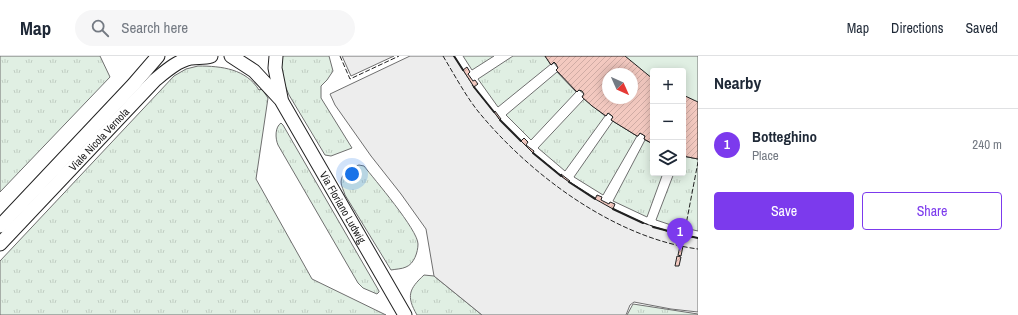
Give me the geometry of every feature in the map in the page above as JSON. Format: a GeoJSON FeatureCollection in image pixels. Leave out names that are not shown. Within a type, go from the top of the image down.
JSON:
{"type":"FeatureCollection","features":[{"type":"Feature","properties":{"kind":"main road","name":"Viale Nicola Vernola"},"geometry":{"type":"LineString","coordinates":[[0,226],[133,85],[158,56]]}},
{"type":"Feature","properties":{"kind":"main road","name":"Viale Nicola Vernola"},"geometry":{"type":"LineString","coordinates":[[0,244],[166,70],[191,58],[211,56]]}},
{"type":"Feature","properties":{"kind":"main road"},"geometry":{"type":"LineString","coordinates":[[230,56],[254,71],[281,100]]}},
{"type":"Feature","properties":{"kind":"main road"},"geometry":{"type":"LineString","coordinates":[[276,56],[276,68],[281,100]]}},
{"type":"Feature","properties":{"kind":"main road","name":"Via Floriano Ludwig"},"geometry":{"type":"LineString","coordinates":[[281,100],[405,315]]}},
{"type":"Feature","properties":{"kind":"green space"},"geometry":{"type":"Polygon","coordinates":[[[0,56],[100,56],[110,77],[0,192],[0,56]]]}},
{"type":"Feature","properties":{"kind":"green space"},"geometry":{"type":"Polygon","coordinates":[[[280,56],[329,56],[333,71],[321,86],[321,98],[352,148],[331,156],[325,155],[289,95],[281,76],[280,56]]]}},
{"type":"Feature","properties":{"kind":"green space"},"geometry":{"type":"Polygon","coordinates":[[[463,56],[494,56],[472,70],[463,56]]]}},
{"type":"Feature","properties":{"kind":"green space"},"geometry":{"type":"Polygon","coordinates":[[[513,56],[545,56],[551,64],[498,107],[478,79],[513,56]]]}},
{"type":"Feature","properties":{"kind":"green space"},"geometry":{"type":"Polygon","coordinates":[[[545,56],[698,56],[698,159],[686,157],[686,68],[650,68],[650,142],[644,139],[645,136],[640,133],[637,136],[611,120],[613,117],[608,113],[606,116],[582,97],[584,94],[579,90],[577,92],[556,70],[558,68],[554,63],[551,65],[545,56]]]}},
{"type":"Feature","properties":{"kind":"green space"},"geometry":{"type":"Polygon","coordinates":[[[198,66],[224,68],[240,73],[254,83],[259,90],[262,89],[268,98],[256,179],[312,279],[386,315],[0,315],[0,261],[174,76],[186,69],[198,66]]]}},
{"type":"Feature","properties":{"kind":"green space"},"geometry":{"type":"Polygon","coordinates":[[[557,72],[576,92],[531,140],[506,115],[557,72]]]}},
{"type":"Feature","properties":{"kind":"green space"},"geometry":{"type":"Polygon","coordinates":[[[584,99],[605,116],[565,171],[538,148],[584,99]]]}},
{"type":"Feature","properties":{"kind":"green space"},"geometry":{"type":"Polygon","coordinates":[[[613,121],[637,136],[603,195],[574,177],[613,121]]]}},
{"type":"Feature","properties":{"kind":"green space"},"geometry":{"type":"Polygon","coordinates":[[[281,123],[379,291],[377,294],[363,288],[358,283],[278,145],[276,133],[281,123]]]}},
{"type":"Feature","properties":{"kind":"green space"},"geometry":{"type":"Polygon","coordinates":[[[645,140],[650,142],[650,176],[662,176],[647,217],[613,201],[645,140]]]}},
{"type":"Feature","properties":{"kind":"green space"},"geometry":{"type":"Polygon","coordinates":[[[686,157],[698,159],[698,231],[656,220],[673,176],[686,176],[686,157]]]}},
{"type":"Feature","properties":{"kind":"green space"},"geometry":{"type":"Polygon","coordinates":[[[359,165],[364,166],[404,217],[416,237],[418,244],[416,254],[413,261],[406,267],[391,270],[345,195],[341,184],[341,179],[350,169],[359,165]]]}},
{"type":"Feature","properties":{"kind":"green space"},"geometry":{"type":"Polygon","coordinates":[[[424,275],[434,276],[482,315],[417,315],[410,298],[415,284],[424,275]]]}},
{"type":"Feature","properties":{"kind":"green space"},"geometry":{"type":"Polygon","coordinates":[[[633,304],[698,314],[698,315],[627,315],[633,304]]]}},
{"type":"Feature","properties":{"kind":"shaded area"},"geometry":{"type":"Polygon","coordinates":[[[342,56],[394,56],[351,76],[342,56]]]}},
{"type":"Feature","properties":{"kind":"shaded area"},"geometry":{"type":"Polygon","coordinates":[[[410,56],[454,56],[474,87],[500,120],[533,153],[565,179],[613,209],[643,223],[671,232],[698,238],[698,312],[671,309],[634,302],[630,305],[626,315],[482,315],[434,276],[426,229],[371,156],[335,105],[330,94],[410,56]]]}},
{"type":"Feature","properties":{"kind":"building"},"geometry":{"type":"Polygon","coordinates":[[[545,56],[625,56],[650,77],[650,142],[644,139],[645,136],[640,133],[637,136],[611,120],[613,117],[608,113],[606,116],[592,106],[582,97],[584,94],[582,91],[579,90],[577,92],[556,70],[558,68],[554,62],[551,65],[545,56]]]}},
{"type":"Feature","properties":{"kind":"building"},"geometry":{"type":"Polygon","coordinates":[[[467,67],[470,72],[468,74],[473,81],[475,80],[478,84],[474,87],[463,70],[467,67]]]}},
{"type":"Feature","properties":{"kind":"building"},"geometry":{"type":"Polygon","coordinates":[[[686,96],[698,102],[698,159],[686,157],[686,96]]]}},
{"type":"Feature","properties":{"kind":"building"},"geometry":{"type":"Polygon","coordinates":[[[495,111],[501,119],[500,120],[494,112],[495,111]]]}},
{"type":"Feature","properties":{"kind":"building"},"geometry":{"type":"Polygon","coordinates":[[[524,138],[528,142],[526,145],[534,151],[533,153],[521,141],[524,138]]]}},
{"type":"Feature","properties":{"kind":"building"},"geometry":{"type":"Polygon","coordinates":[[[561,174],[570,181],[569,182],[561,176],[561,174]]]}},
{"type":"Feature","properties":{"kind":"building"},"geometry":{"type":"Polygon","coordinates":[[[597,195],[602,197],[601,200],[609,204],[610,202],[615,204],[613,209],[595,199],[597,195]]]}},
{"type":"Feature","properties":{"kind":"building"},"geometry":{"type":"Polygon","coordinates":[[[680,246],[683,246],[681,256],[678,255],[680,246]]]}},
{"type":"Feature","properties":{"kind":"building"},"geometry":{"type":"Polygon","coordinates":[[[677,256],[681,257],[679,266],[675,266],[677,256]]]}},
{"type":"Feature","properties":{"kind":"fence"},"geometry":{"type":"LineString","coordinates":[[340,56],[350,79],[399,56]]}},
{"type":"Feature","properties":{"kind":"fence"},"geometry":{"type":"LineString","coordinates":[[443,56],[477,110],[498,134],[548,179],[605,217],[635,232],[667,242],[698,249]]}},
{"type":"Feature","properties":{"kind":"fence"},"geometry":{"type":"LineString","coordinates":[[454,56],[464,71]]}},
{"type":"Feature","properties":{"kind":"fence"},"geometry":{"type":"LineString","coordinates":[[472,85],[495,113]]}},
{"type":"Feature","properties":{"kind":"fence"},"geometry":{"type":"LineString","coordinates":[[498,118],[522,142]]}},
{"type":"Feature","properties":{"kind":"fence"},"geometry":{"type":"LineString","coordinates":[[532,152],[563,177]]}},
{"type":"Feature","properties":{"kind":"fence"},"geometry":{"type":"LineString","coordinates":[[684,235],[698,162]]}},
{"type":"Feature","properties":{"kind":"fence"},"geometry":{"type":"LineString","coordinates":[[568,181],[596,199]]}},
{"type":"Feature","properties":{"kind":"fence"},"geometry":{"type":"LineString","coordinates":[[612,208],[654,227],[676,234],[698,238]]}},
{"type":"Feature","properties":{"kind":"wall"},"geometry":{"type":"LineString","coordinates":[[454,56],[463,70]]}},
{"type":"Feature","properties":{"kind":"wall"},"geometry":{"type":"LineString","coordinates":[[474,87],[494,112]]}},
{"type":"Feature","properties":{"kind":"wall"},"geometry":{"type":"LineString","coordinates":[[500,120],[521,141]]}},
{"type":"Feature","properties":{"kind":"wall"},"geometry":{"type":"LineString","coordinates":[[533,153],[561,176]]}},
{"type":"Feature","properties":{"kind":"wall"},"geometry":{"type":"LineString","coordinates":[[569,182],[595,199]]}},
{"type":"Feature","properties":{"kind":"wall"},"geometry":{"type":"LineString","coordinates":[[613,209],[643,223]]}},
{"type":"Feature","properties":{"kind":"wall"},"geometry":{"type":"LineString","coordinates":[[653,227],[698,238]]}},
{"type":"Feature","properties":{"kind":"place","name":"Botteghino"},"geometry":{"type":"Point","coordinates":[680,251]}}]}
